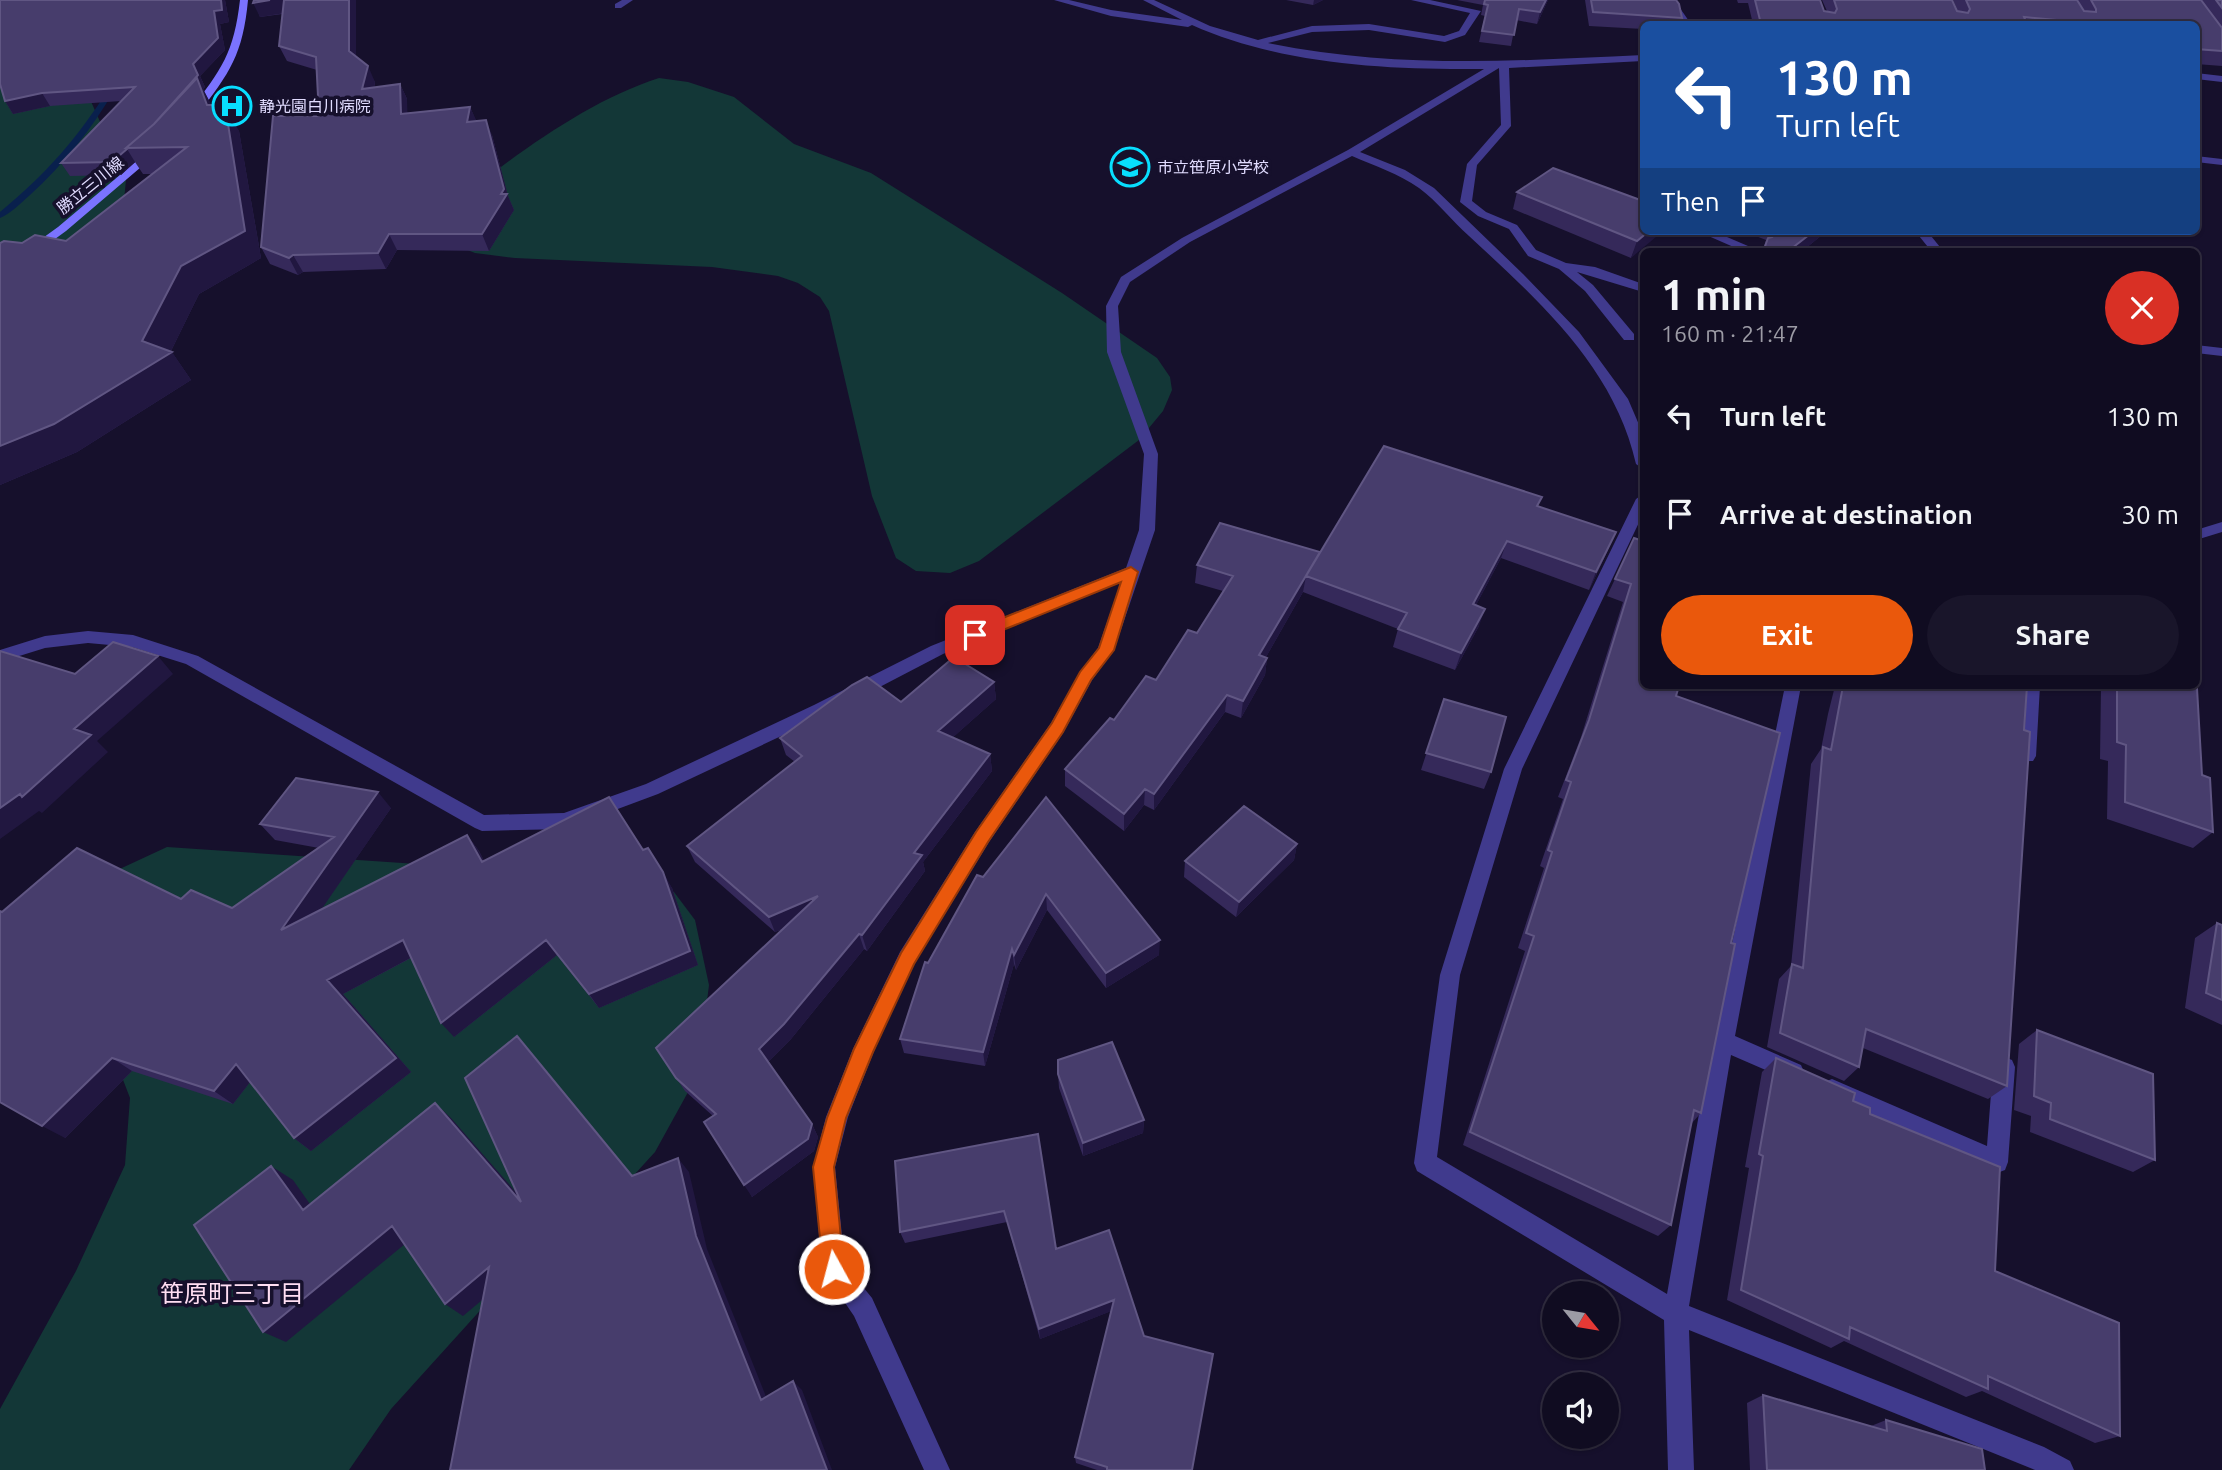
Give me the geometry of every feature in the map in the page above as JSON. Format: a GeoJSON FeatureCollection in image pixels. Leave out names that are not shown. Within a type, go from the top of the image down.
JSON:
{"type":"FeatureCollection","features":[{"type":"Feature","properties":{"kind":"main road"},"geometry":{"type":"LineString","coordinates":[[186,121],[220,79],[240,37],[244,0]]}},
{"type":"Feature","properties":{"kind":"main road","name":"勝立三川線"},"geometry":{"type":"LineString","coordinates":[[0,275],[120,181],[168,139]]}},
{"type":"Feature","properties":{"kind":"street"},"geometry":{"type":"LineString","coordinates":[[618,6],[629,0]]}},
{"type":"Feature","properties":{"kind":"street"},"geometry":{"type":"LineString","coordinates":[[1058,0],[1111,13],[1201,25]]}},
{"type":"Feature","properties":{"kind":"street"},"geometry":{"type":"LineString","coordinates":[[1147,0],[1201,25],[1259,43],[1343,59],[1440,67],[1498,67],[1640,58]]}},
{"type":"Feature","properties":{"kind":"street"},"geometry":{"type":"LineString","coordinates":[[1259,43],[1311,29],[1369,27],[1445,39],[1462,33],[1479,8],[1415,0]]}},
{"type":"Feature","properties":{"kind":"street"},"geometry":{"type":"LineString","coordinates":[[1665,0],[1672,2],[1685,21]]}},
{"type":"Feature","properties":{"kind":"street"},"geometry":{"type":"LineString","coordinates":[[937,1470],[863,1307],[834,1269],[824,1167],[841,1106],[864,1049],[907,958],[982,837],[1058,728],[1086,676],[1106,650],[1147,530],[1151,454],[1114,352],[1112,306],[1125,280],[1186,240],[1352,152],[1498,67]]}},
{"type":"Feature","properties":{"kind":"street"},"geometry":{"type":"LineString","coordinates":[[1498,67],[1506,126],[1472,164],[1466,202],[1482,214],[1513,228],[1532,253],[1563,266],[1591,270],[1640,287]]}},
{"type":"Feature","properties":{"kind":"street"},"geometry":{"type":"LineString","coordinates":[[2200,76],[2222,79]]}},
{"type":"Feature","properties":{"kind":"street"},"geometry":{"type":"LineString","coordinates":[[1352,152],[1417,181],[1522,278],[1570,330],[1621,398],[1640,441]]}},
{"type":"Feature","properties":{"kind":"street"},"geometry":{"type":"LineString","coordinates":[[2200,159],[2222,162]]}},
{"type":"Feature","properties":{"kind":"street"},"geometry":{"type":"LineString","coordinates":[[1714,235],[1746,248]]}},
{"type":"Feature","properties":{"kind":"street"},"geometry":{"type":"LineString","coordinates":[[1716,248],[1720,237]]}},
{"type":"Feature","properties":{"kind":"street"},"geometry":{"type":"LineString","coordinates":[[1563,266],[1589,288],[1629,337]]}},
{"type":"Feature","properties":{"kind":"street"},"geometry":{"type":"LineString","coordinates":[[2200,349],[2222,352]]}},
{"type":"Feature","properties":{"kind":"street"},"geometry":{"type":"LineString","coordinates":[[1640,505],[1513,769],[1450,975],[1425,1163],[1676,1313],[2035,1455],[2061,1470]]}},
{"type":"Feature","properties":{"kind":"street"},"geometry":{"type":"LineString","coordinates":[[2200,534],[2222,527]]}},
{"type":"Feature","properties":{"kind":"street"},"geometry":{"type":"LineString","coordinates":[[0,656],[45,642],[88,637],[133,641],[192,660],[482,823],[564,821],[652,789],[820,710],[937,650],[1131,572]]}},
{"type":"Feature","properties":{"kind":"street"},"geometry":{"type":"LineString","coordinates":[[1681,1470],[1676,1313],[1723,1041],[1792,689]]}},
{"type":"Feature","properties":{"kind":"street"},"geometry":{"type":"LineString","coordinates":[[2025,781],[2032,689]]}},
{"type":"Feature","properties":{"kind":"street"},"geometry":{"type":"LineString","coordinates":[[1723,1041],[1997,1162],[2005,1053]]}},
{"type":"Feature","properties":{"kind":"green space"},"geometry":{"type":"Polygon","coordinates":[[[0,25],[89,97],[126,180],[122,221],[0,294],[0,25]]]}},
{"type":"Feature","properties":{"kind":"green space"},"geometry":{"type":"Polygon","coordinates":[[[659,78],[688,82],[734,97],[794,144],[871,173],[1062,293],[1157,358],[1170,377],[1172,390],[1163,411],[1139,440],[979,561],[950,573],[916,571],[896,558],[872,496],[829,311],[820,297],[798,283],[778,276],[712,267],[515,258],[475,253],[452,244],[447,209],[521,152],[575,117],[659,78]]]}},
{"type":"Feature","properties":{"kind":"green space"},"geometry":{"type":"Polygon","coordinates":[[[167,847],[624,878],[674,892],[695,920],[709,985],[698,1074],[655,1152],[572,1243],[505,1283],[391,1409],[349,1470],[0,1470],[0,1409],[76,1271],[125,1165],[130,1098],[102,1025],[111,873],[167,847]]]}},
{"type":"Feature","properties":{"kind":"building"},"geometry":{"type":"Polygon","coordinates":[[[0,0],[221,0],[222,10],[214,11],[218,38],[193,64],[198,75],[154,124],[112,162],[61,163],[135,87],[42,93],[5,101],[0,84],[0,0]]]}},
{"type":"Feature","properties":{"kind":"building"},"geometry":{"type":"Polygon","coordinates":[[[284,0],[349,0],[349,51],[368,66],[362,89],[400,84],[401,114],[470,107],[467,122],[486,120],[504,189],[501,194],[507,194],[482,234],[389,234],[378,253],[293,255],[289,258],[261,247],[273,116],[319,116],[316,57],[279,46],[284,0]]]}},
{"type":"Feature","properties":{"kind":"building"},"geometry":{"type":"Polygon","coordinates":[[[1485,0],[1546,0],[1540,12],[1519,9],[1514,35],[1482,31],[1488,5],[1484,4],[1485,0]]]}},
{"type":"Feature","properties":{"kind":"building"},"geometry":{"type":"Polygon","coordinates":[[[1591,0],[1676,0],[1682,18],[1593,12],[1591,0]]]}},
{"type":"Feature","properties":{"kind":"building"},"geometry":{"type":"Polygon","coordinates":[[[1755,0],[1820,0],[1824,11],[1835,13],[1837,9],[1834,0],[1952,0],[1957,11],[1968,13],[1970,9],[1966,0],[2077,0],[2084,11],[2096,12],[2091,0],[2201,0],[2222,28],[2222,51],[2200,49],[2200,21],[2068,21],[2024,17],[2026,21],[1760,21],[1755,0]]]}},
{"type":"Feature","properties":{"kind":"building"},"geometry":{"type":"Polygon","coordinates":[[[197,78],[207,105],[225,105],[245,231],[181,266],[142,341],[172,352],[54,424],[0,446],[0,243],[22,243],[35,235],[66,241],[187,147],[126,148],[154,124],[197,78]]]}},
{"type":"Feature","properties":{"kind":"building"},"geometry":{"type":"Polygon","coordinates":[[[1553,168],[1640,200],[1640,235],[1644,235],[1637,241],[1517,192],[1553,168]]]}},
{"type":"Feature","properties":{"kind":"building"},"geometry":{"type":"Polygon","coordinates":[[[1771,235],[1809,235],[1792,248],[1764,248],[1768,238],[1771,235]]]}},
{"type":"Feature","properties":{"kind":"building"},"geometry":{"type":"Polygon","coordinates":[[[1384,446],[1542,497],[1537,506],[1616,532],[1596,572],[1507,541],[1473,604],[1485,609],[1461,653],[1398,629],[1407,613],[1306,576],[1384,446]]]}},
{"type":"Feature","properties":{"kind":"building"},"geometry":{"type":"Polygon","coordinates":[[[1220,523],[1320,552],[1259,655],[1267,658],[1243,701],[1227,695],[1154,794],[1145,789],[1124,814],[1065,769],[1110,718],[1114,720],[1146,676],[1156,680],[1188,630],[1197,633],[1233,576],[1197,565],[1220,523]]]}},
{"type":"Feature","properties":{"kind":"building"},"geometry":{"type":"Polygon","coordinates":[[[1634,538],[1640,540],[1640,689],[1678,689],[1676,696],[1780,733],[1731,943],[1735,944],[1701,1113],[1694,1110],[1671,1225],[1470,1132],[1534,936],[1526,933],[1552,852],[1548,850],[1571,782],[1566,780],[1589,720],[1631,584],[1615,579],[1634,538]]]}},
{"type":"Feature","properties":{"kind":"building"},"geometry":{"type":"Polygon","coordinates":[[[113,642],[158,656],[74,729],[91,735],[22,797],[20,794],[0,808],[0,651],[75,674],[113,642]]]}},
{"type":"Feature","properties":{"kind":"building"},"geometry":{"type":"Polygon","coordinates":[[[954,657],[994,682],[938,731],[990,754],[914,853],[922,855],[862,935],[859,934],[784,1024],[759,1049],[812,1124],[808,1139],[744,1185],[704,1122],[716,1114],[676,1078],[656,1048],[818,896],[769,917],[687,846],[802,756],[780,738],[852,685],[867,677],[901,702],[954,657]]]}},
{"type":"Feature","properties":{"kind":"building"},"geometry":{"type":"Polygon","coordinates":[[[1842,689],[2027,689],[2024,730],[2030,732],[2007,1086],[1866,1029],[1859,1067],[1780,1033],[1792,964],[1803,968],[1823,747],[1831,750],[1842,689]]]}},
{"type":"Feature","properties":{"kind":"building"},"geometry":{"type":"Polygon","coordinates":[[[2117,689],[2197,689],[2202,775],[2210,778],[2213,832],[2125,802],[2126,745],[2117,742],[2117,689]]]}},
{"type":"Feature","properties":{"kind":"building"},"geometry":{"type":"Polygon","coordinates":[[[1444,699],[1506,717],[1491,772],[1426,753],[1444,699]]]}},
{"type":"Feature","properties":{"kind":"building"},"geometry":{"type":"Polygon","coordinates":[[[296,778],[378,792],[281,930],[467,835],[482,862],[609,797],[643,850],[648,848],[663,872],[690,951],[589,994],[546,940],[441,1023],[403,940],[327,980],[396,1058],[294,1138],[236,1064],[214,1091],[112,1058],[42,1126],[0,1102],[0,911],[77,848],[181,899],[191,890],[232,908],[334,837],[260,824],[296,778]]]}},
{"type":"Feature","properties":{"kind":"building"},"geometry":{"type":"Polygon","coordinates":[[[1046,797],[1160,940],[1106,973],[1046,894],[1014,955],[1012,949],[983,1052],[900,1039],[925,962],[928,963],[977,875],[983,877],[1046,797]]]}},
{"type":"Feature","properties":{"kind":"building"},"geometry":{"type":"Polygon","coordinates":[[[1244,806],[1297,844],[1239,902],[1185,861],[1244,806]]]}},
{"type":"Feature","properties":{"kind":"building"},"geometry":{"type":"Polygon","coordinates":[[[2217,923],[2222,925],[2222,1000],[2206,993],[2217,923]]]}},
{"type":"Feature","properties":{"kind":"building"},"geometry":{"type":"Polygon","coordinates":[[[2037,1030],[2153,1074],[2155,1160],[2050,1119],[2051,1103],[2034,1096],[2037,1030]]]}},
{"type":"Feature","properties":{"kind":"building"},"geometry":{"type":"Polygon","coordinates":[[[517,1036],[632,1176],[678,1158],[696,1236],[761,1400],[793,1381],[827,1470],[450,1470],[489,1267],[445,1304],[392,1226],[263,1332],[194,1225],[271,1166],[303,1210],[435,1103],[521,1202],[465,1078],[517,1036]]]}},
{"type":"Feature","properties":{"kind":"building"},"geometry":{"type":"Polygon","coordinates":[[[1112,1042],[1144,1120],[1083,1143],[1058,1074],[1058,1060],[1112,1042]]]}},
{"type":"Feature","properties":{"kind":"building"},"geometry":{"type":"Polygon","coordinates":[[[1776,1058],[1855,1093],[1853,1101],[1870,1108],[1870,1114],[2000,1167],[1995,1271],[2119,1323],[2120,1436],[1988,1376],[1988,1389],[1850,1327],[1849,1339],[1741,1290],[1763,1156],[1759,1154],[1776,1058]]]}},
{"type":"Feature","properties":{"kind":"building"},"geometry":{"type":"Polygon","coordinates":[[[1038,1134],[1056,1249],[1109,1230],[1144,1336],[1213,1354],[1192,1470],[1107,1470],[1107,1467],[1075,1457],[1114,1300],[1039,1329],[1004,1211],[900,1232],[895,1161],[1038,1134]]]}},
{"type":"Feature","properties":{"kind":"building"},"geometry":{"type":"Polygon","coordinates":[[[1763,1395],[1887,1431],[1886,1420],[1982,1449],[1985,1470],[1767,1470],[1763,1395]]]}},
{"type":"Feature","properties":{"kind":"waterway"},"geometry":{"type":"LineString","coordinates":[[0,216],[63,158],[89,125],[111,89]]}},
{"type":"Feature","properties":{"kind":"place","name":"静光園白川病院"},"geometry":{"type":"Point","coordinates":[232,106]}},
{"type":"Feature","properties":{"kind":"place","name":"市立笹原小学校"},"geometry":{"type":"Point","coordinates":[1130,167]}},
{"type":"Feature","properties":{"kind":"district","name":"笹原町三丁目"},"geometry":{"type":"Point","coordinates":[232,1293]}},
{"type":"Feature","properties":{"kind":"route"},"geometry":{"type":"LineString","coordinates":[[834,1269],[824,1167],[836,1118],[864,1049],[907,958],[982,837],[1058,728],[1086,676],[1106,650],[1131,572],[975,635]]}}]}
